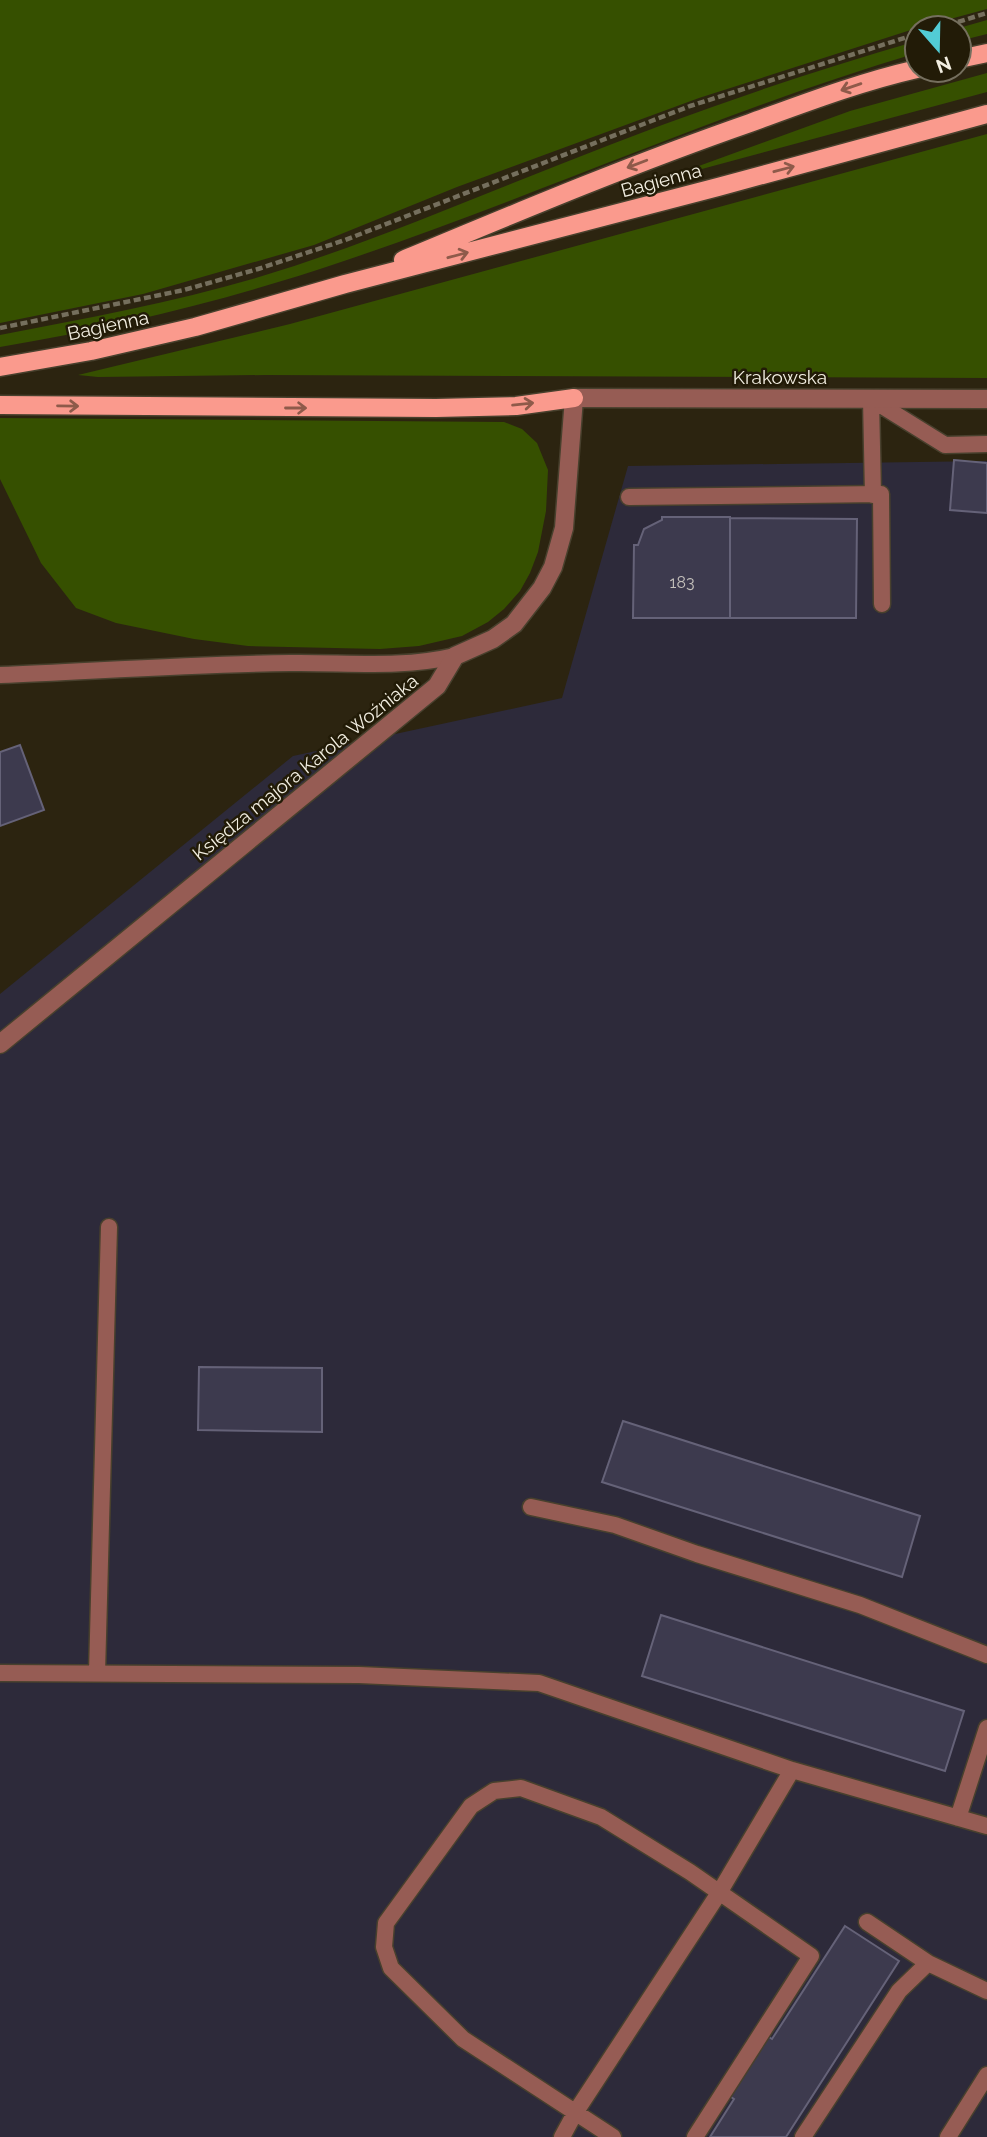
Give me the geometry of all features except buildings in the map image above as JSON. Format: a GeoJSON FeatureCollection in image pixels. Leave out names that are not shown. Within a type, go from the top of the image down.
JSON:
{"type":"FeatureCollection","features":[{"type":"Feature","properties":{"kind":"main road","name":"Bagienna"},"geometry":{"type":"LineString","coordinates":[[345,285],[568,190],[872,79],[903,72]]}},
{"type":"Feature","properties":{"kind":"main road","name":"Bagienna"},"geometry":{"type":"LineString","coordinates":[[0,367],[91,351],[194,327],[987,114]]}},
{"type":"Feature","properties":{"kind":"main road"},"geometry":{"type":"LineString","coordinates":[[0,405],[436,408],[516,406],[574,398]]}},
{"type":"Feature","properties":{"kind":"street","name":"Krakowska"},"geometry":{"type":"LineString","coordinates":[[574,398],[987,399]]}},
{"type":"Feature","properties":{"kind":"street"},"geometry":{"type":"LineString","coordinates":[[455,656],[493,639],[514,624],[542,588],[553,567],[564,528],[574,398]]}},
{"type":"Feature","properties":{"kind":"street","name":"Księdza majora Karola Woźniaka"},"geometry":{"type":"LineString","coordinates":[[0,1044],[437,686],[455,656]]}},
{"type":"Feature","properties":{"kind":"lane"},"geometry":{"type":"LineString","coordinates":[[871,399],[945,444],[987,444]]}},
{"type":"Feature","properties":{"kind":"lane"},"geometry":{"type":"LineString","coordinates":[[871,399],[873,495]]}},
{"type":"Feature","properties":{"kind":"lane"},"geometry":{"type":"LineString","coordinates":[[629,497],[881,494],[883,604]]}},
{"type":"Feature","properties":{"kind":"lane"},"geometry":{"type":"LineString","coordinates":[[0,675],[289,663],[394,665],[455,656]]}},
{"type":"Feature","properties":{"kind":"lane"},"geometry":{"type":"LineString","coordinates":[[97,1674],[108,1227]]}},
{"type":"Feature","properties":{"kind":"lane"},"geometry":{"type":"LineString","coordinates":[[531,1507],[615,1525],[696,1554],[860,1605],[987,1655]]}},
{"type":"Feature","properties":{"kind":"lane"},"geometry":{"type":"LineString","coordinates":[[0,1673],[359,1675],[539,1683],[792,1770],[987,1826]]}},
{"type":"Feature","properties":{"kind":"lane"},"geometry":{"type":"LineString","coordinates":[[958,1818],[987,1728]]}},
{"type":"Feature","properties":{"kind":"lane"},"geometry":{"type":"LineString","coordinates":[[562,2137],[575,2113],[719,1894],[792,1770]]}},
{"type":"Feature","properties":{"kind":"lane"},"geometry":{"type":"LineString","coordinates":[[613,2137],[463,2039],[391,1968],[384,1947],[386,1923],[471,1805],[494,1791],[521,1788],[601,1817],[690,1872],[811,1956],[695,2137]]}},
{"type":"Feature","properties":{"kind":"lane"},"geometry":{"type":"LineString","coordinates":[[867,1922],[928,1963],[987,1991]]}},
{"type":"Feature","properties":{"kind":"lane"},"geometry":{"type":"LineString","coordinates":[[803,2137],[899,1991],[928,1963]]}},
{"type":"Feature","properties":{"kind":"lane"},"geometry":{"type":"LineString","coordinates":[[948,2137],[987,2075]]}},
{"type":"Feature","properties":{"kind":"path"},"geometry":{"type":"LineString","coordinates":[[0,328],[184,290],[258,269],[345,240],[690,106],[903,38]]}},
{"type":"Feature","properties":{"kind":"shaded area"},"geometry":{"type":"Polygon","coordinates":[[[987,461],[987,2137],[0,2137],[0,994],[293,756],[562,698],[628,466],[987,461]]]}},
{"type":"Feature","properties":{"kind":"green space"},"geometry":{"type":"Polygon","coordinates":[[[0,0],[987,0],[987,9],[969,14],[903,14],[903,32],[699,98],[457,187],[314,245],[143,294],[0,323],[0,0]]]}},
{"type":"Feature","properties":{"kind":"green space"},"geometry":{"type":"Polygon","coordinates":[[[987,20],[987,34],[973,38],[973,24],[987,20]]]}},
{"type":"Feature","properties":{"kind":"green space"},"geometry":{"type":"Polygon","coordinates":[[[903,45],[903,57],[772,101],[344,261],[174,311],[0,347],[0,335],[163,302],[297,265],[693,114],[903,45]]]}},
{"type":"Feature","properties":{"kind":"green space"},"geometry":{"type":"Polygon","coordinates":[[[987,73],[987,92],[687,173],[685,171],[850,111],[947,84],[973,84],[973,77],[987,73]]]}},
{"type":"Feature","properties":{"kind":"green space"},"geometry":{"type":"Polygon","coordinates":[[[987,134],[987,378],[78,375],[290,324],[987,134]]]}},
{"type":"Feature","properties":{"kind":"green space"},"geometry":{"type":"Polygon","coordinates":[[[0,418],[504,422],[522,429],[537,443],[548,470],[546,511],[538,552],[520,591],[488,622],[462,636],[419,646],[380,649],[248,646],[194,639],[116,623],[76,608],[41,563],[0,479],[0,418]]]}}]}
